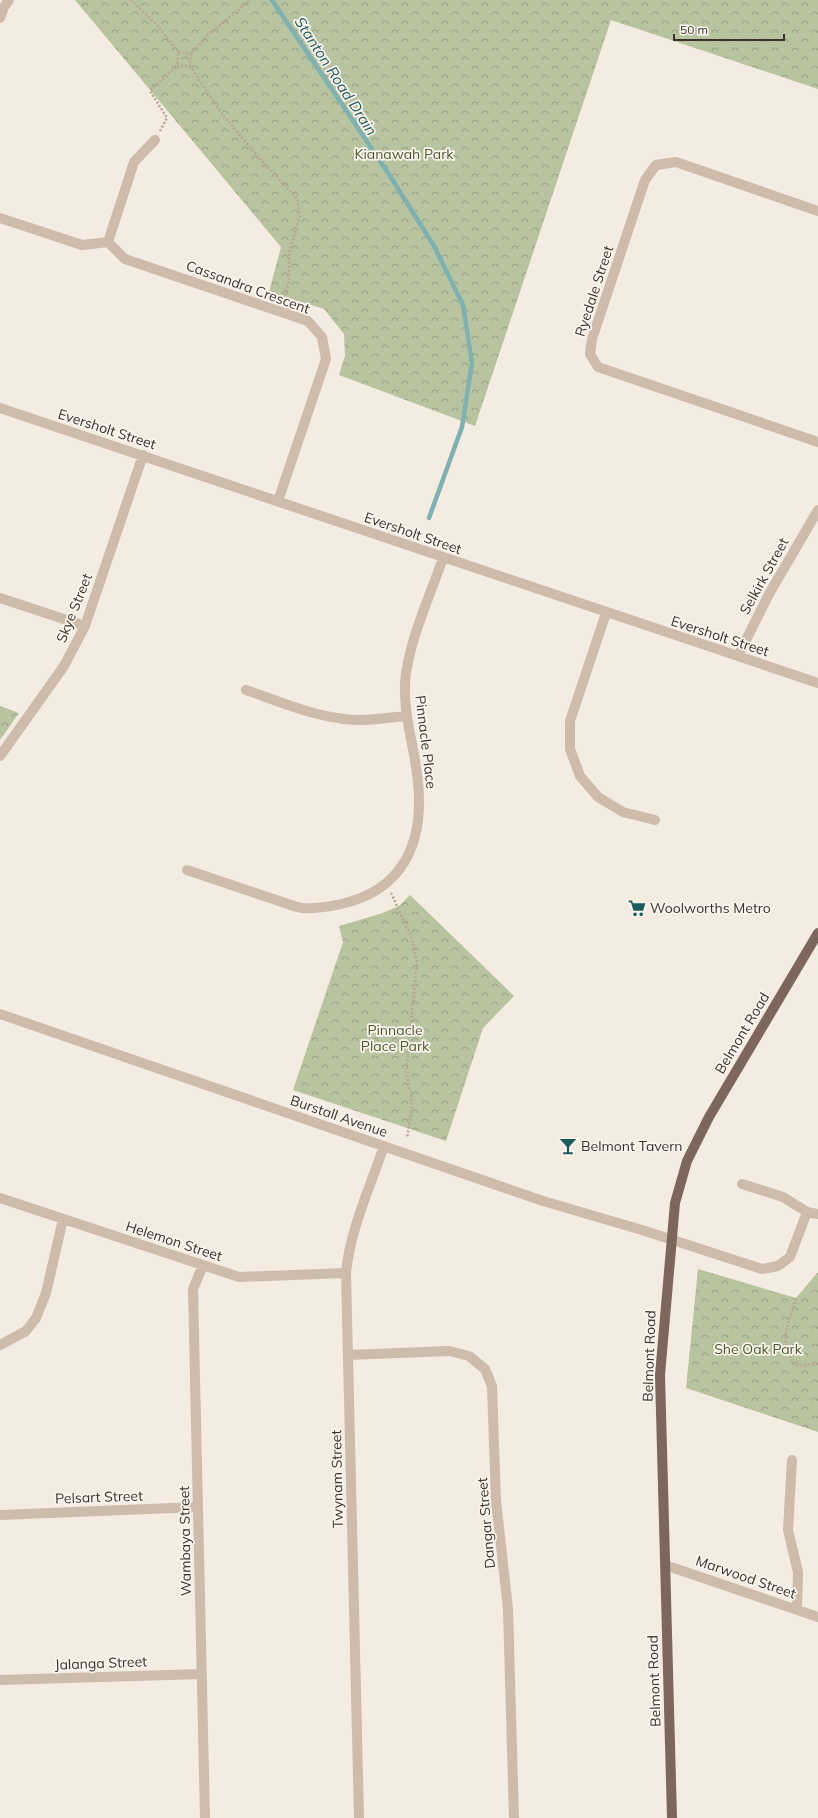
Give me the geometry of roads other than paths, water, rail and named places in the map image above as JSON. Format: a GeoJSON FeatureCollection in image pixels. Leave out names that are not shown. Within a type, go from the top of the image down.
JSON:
{"type":"FeatureCollection","features":[{"type":"Feature","properties":{"kind":"main road","name":"Belmont Road"},"geometry":{"type":"LineString","coordinates":[[672,1818],[660,1375],[670,1239],[675,1203],[687,1161],[706,1123],[818,933]]}},
{"type":"Feature","properties":{"kind":"street"},"geometry":{"type":"LineString","coordinates":[[0,18],[4,7],[9,0]]}},
{"type":"Feature","properties":{"kind":"street"},"geometry":{"type":"LineString","coordinates":[[0,218],[82,245],[108,242],[134,162],[155,140]]}},
{"type":"Feature","properties":{"kind":"street","name":"Ryedale Street"},"geometry":{"type":"LineString","coordinates":[[818,211],[676,162],[656,166],[644,180],[592,339],[590,354],[598,367],[818,442]]}},
{"type":"Feature","properties":{"kind":"street","name":"Cassandra Crescent"},"geometry":{"type":"LineString","coordinates":[[108,242],[125,259],[308,321],[322,337],[326,359],[278,501]]}},
{"type":"Feature","properties":{"kind":"street","name":"Eversholt Street"},"geometry":{"type":"LineString","coordinates":[[0,408],[143,455],[606,613],[818,683]]}},
{"type":"Feature","properties":{"kind":"street","name":"Skye Street"},"geometry":{"type":"LineString","coordinates":[[0,756],[64,666],[85,626],[97,595],[143,455]]}},
{"type":"Feature","properties":{"kind":"street","name":"Selkirk Street"},"geometry":{"type":"LineString","coordinates":[[738,656],[769,594],[818,510]]}},
{"type":"Feature","properties":{"kind":"street","name":"Pinnacle Place"},"geometry":{"type":"LineString","coordinates":[[187,870],[301,908],[325,908],[349,903],[372,894],[394,877],[406,861],[415,835],[419,800],[416,766],[406,716],[405,682],[409,654],[443,558]]}},
{"type":"Feature","properties":{"kind":"street"},"geometry":{"type":"LineString","coordinates":[[0,598],[85,626]]}},
{"type":"Feature","properties":{"kind":"street"},"geometry":{"type":"LineString","coordinates":[[606,613],[570,721],[570,749],[580,776],[598,797],[623,812],[655,820]]}},
{"type":"Feature","properties":{"kind":"street"},"geometry":{"type":"LineString","coordinates":[[246,690],[318,714],[344,719],[368,720],[406,716]]}},
{"type":"Feature","properties":{"kind":"street","name":"Burstall Avenue"},"geometry":{"type":"LineString","coordinates":[[0,1014],[543,1201],[762,1268],[778,1266],[790,1257],[807,1212]]}},
{"type":"Feature","properties":{"kind":"street","name":"Twynam Street"},"geometry":{"type":"LineString","coordinates":[[359,1818],[346,1273],[347,1258],[355,1230],[384,1146]]}},
{"type":"Feature","properties":{"kind":"street"},"geometry":{"type":"LineString","coordinates":[[742,1184],[783,1197],[807,1212],[818,1214]]}},
{"type":"Feature","properties":{"kind":"street","name":"Helemon Street"},"geometry":{"type":"LineString","coordinates":[[0,1198],[239,1277],[346,1273]]}},
{"type":"Feature","properties":{"kind":"street"},"geometry":{"type":"LineString","coordinates":[[0,1345],[26,1331],[36,1318],[46,1292],[63,1219]]}},
{"type":"Feature","properties":{"kind":"street","name":"Wambaya Street"},"geometry":{"type":"LineString","coordinates":[[203,1265],[193,1289],[205,1818]]}},
{"type":"Feature","properties":{"kind":"street","name":"Dangar Street"},"geometry":{"type":"LineString","coordinates":[[348,1355],[449,1351],[469,1356],[485,1369],[492,1386],[496,1501],[508,1609],[514,1818]]}},
{"type":"Feature","properties":{"kind":"street"},"geometry":{"type":"LineString","coordinates":[[792,1460],[788,1530],[798,1572],[797,1609]]}},
{"type":"Feature","properties":{"kind":"street","name":"Pelsart Street"},"geometry":{"type":"LineString","coordinates":[[0,1515],[198,1507]]}},
{"type":"Feature","properties":{"kind":"street","name":"Marwood Street"},"geometry":{"type":"LineString","coordinates":[[665,1565],[818,1617]]}},
{"type":"Feature","properties":{"kind":"street","name":"Jalanga Street"},"geometry":{"type":"LineString","coordinates":[[0,1680],[202,1674]]}},
{"type":"Feature","properties":{"kind":"waterway","name":"Stanton Road Drain"},"geometry":{"type":"LineString","coordinates":[[272,0],[390,176],[434,246],[463,305],[472,363],[462,427],[429,518]]}},
{"type":"Feature","properties":{"kind":"place","name":"Woolworths Metro"},"geometry":{"type":"Point","coordinates":[637,908]}},
{"type":"Feature","properties":{"kind":"place","name":"Belmont Tavern"},"geometry":{"type":"Point","coordinates":[568,1146]}},
{"type":"Feature","properties":{"kind":"park label","name":"Kianawah Park"},"geometry":{"type":"Point","coordinates":[404,154]}},
{"type":"Feature","properties":{"kind":"park label","name":"Pinnacle Place Park"},"geometry":{"type":"Point","coordinates":[395,1038]}},
{"type":"Feature","properties":{"kind":"park label","name":"She Oak Park"},"geometry":{"type":"Point","coordinates":[758,1349]}}]}
